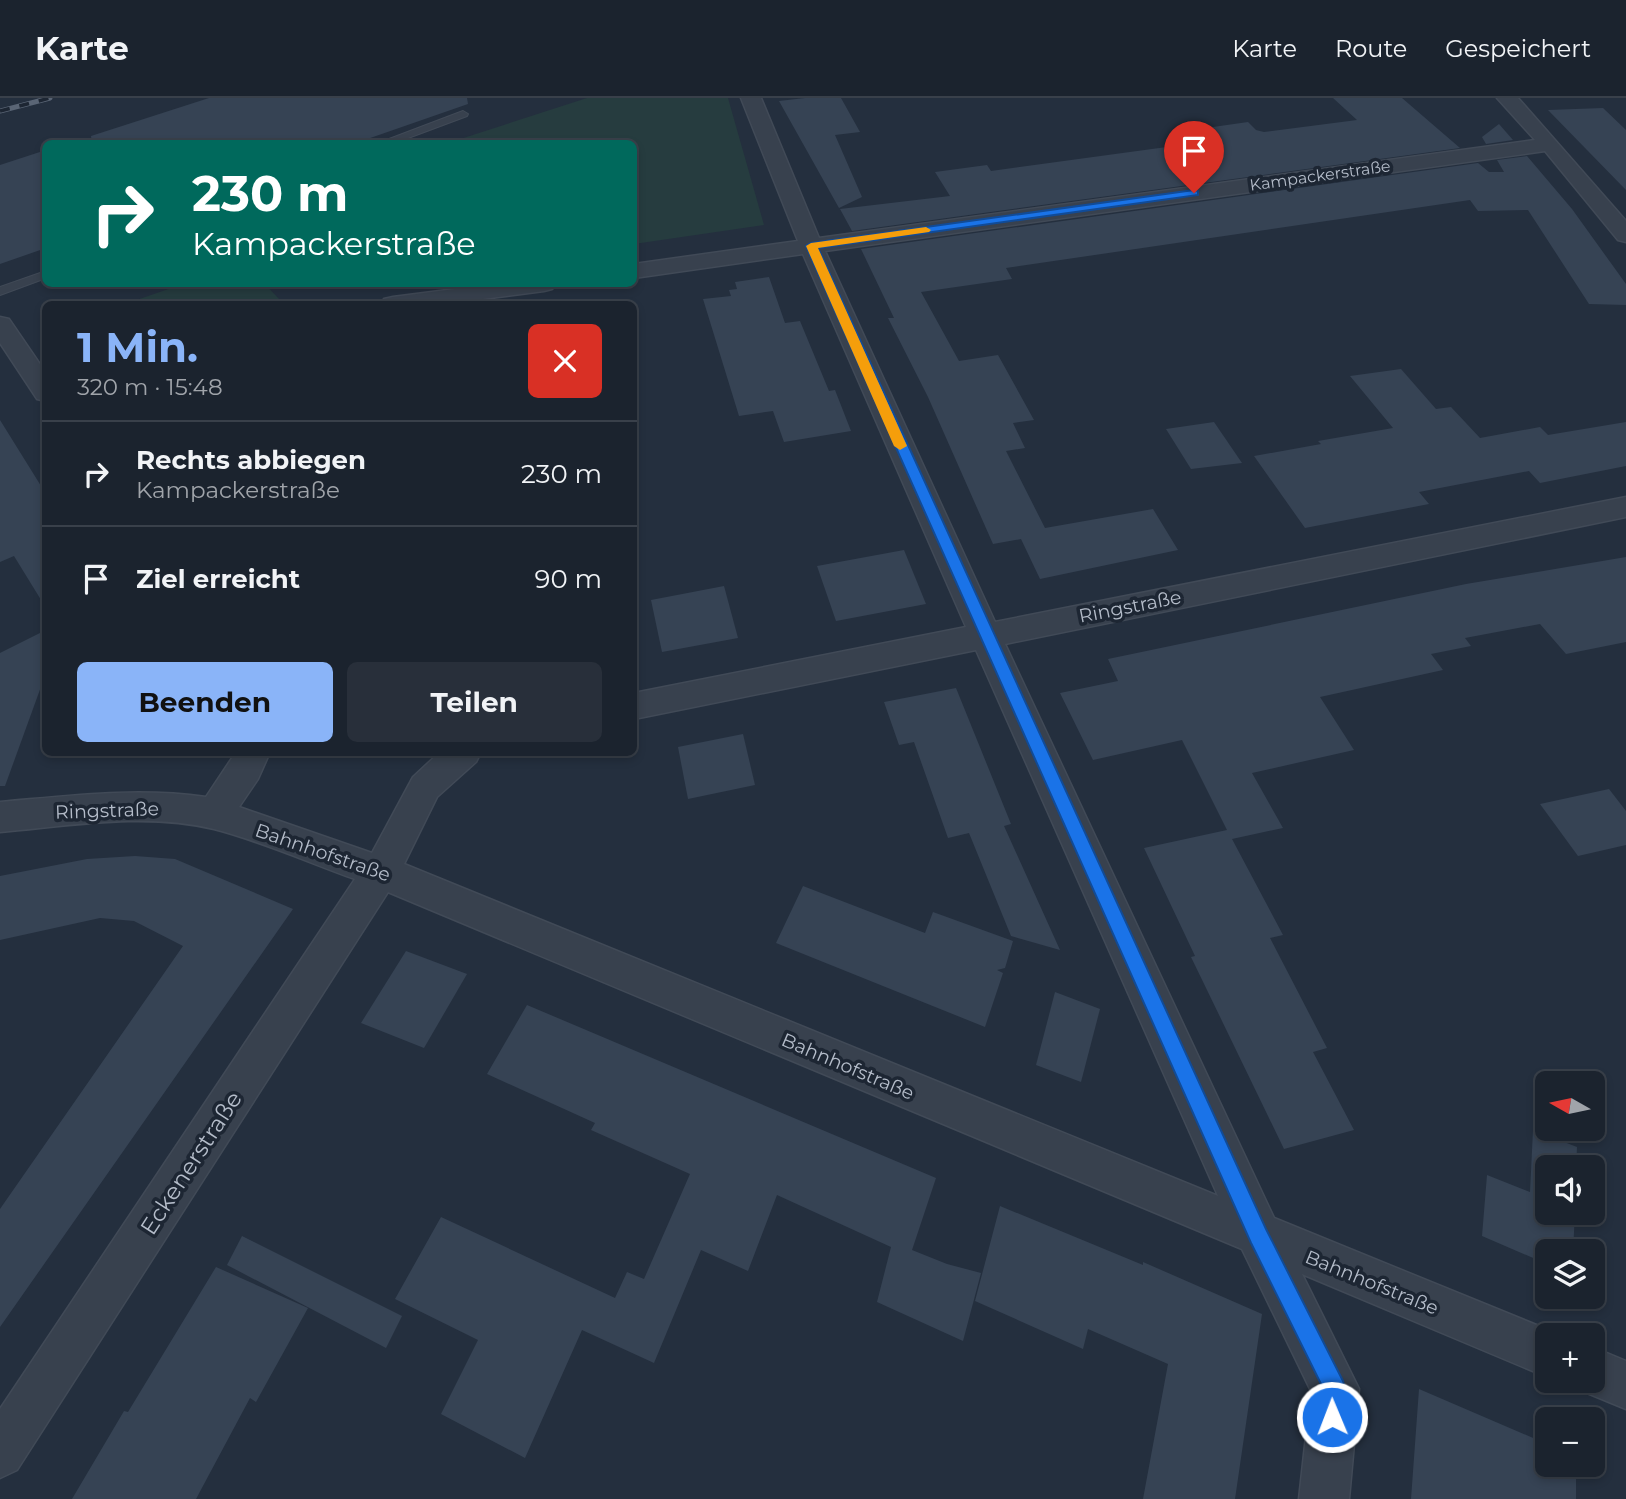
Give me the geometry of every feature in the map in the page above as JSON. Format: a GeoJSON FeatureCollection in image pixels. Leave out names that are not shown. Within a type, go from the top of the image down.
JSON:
{"type":"FeatureCollection","features":[{"type":"Feature","properties":{"kind":"street"},"geometry":{"type":"LineString","coordinates":[[751,98],[811,246],[985,635],[1259,1236],[1335,1389],[1324,1499]]}},
{"type":"Feature","properties":{"kind":"street"},"geometry":{"type":"LineString","coordinates":[[1507,98],[1550,144],[1626,235]]}},
{"type":"Feature","properties":{"kind":"street","name":"Kampackerstraße"},"geometry":{"type":"LineString","coordinates":[[637,271],[1550,144]]}},
{"type":"Feature","properties":{"kind":"street"},"geometry":{"type":"LineString","coordinates":[[416,301],[521,287]]}},
{"type":"Feature","properties":{"kind":"street"},"geometry":{"type":"LineString","coordinates":[[0,324],[42,387]]}},
{"type":"Feature","properties":{"kind":"street"},"geometry":{"type":"LineString","coordinates":[[20,357],[42,354]]}},
{"type":"Feature","properties":{"kind":"street","name":"Ringstraße"},"geometry":{"type":"LineString","coordinates":[[637,705],[1626,507]]}},
{"type":"Feature","properties":{"kind":"street"},"geometry":{"type":"LineString","coordinates":[[214,814],[246,769],[251,756]]}},
{"type":"Feature","properties":{"kind":"street"},"geometry":{"type":"LineString","coordinates":[[382,872],[425,788],[460,756]]}},
{"type":"Feature","properties":{"kind":"street","name":"Ringstraße"},"geometry":{"type":"LineString","coordinates":[[0,817],[126,806],[168,807],[214,814]]}},
{"type":"Feature","properties":{"kind":"street","name":"Bahnhofstraße"},"geometry":{"type":"LineString","coordinates":[[214,814],[382,872],[1535,1348]]}},
{"type":"Feature","properties":{"kind":"street","name":"Eckenerstraße"},"geometry":{"type":"LineString","coordinates":[[0,1453],[382,872]]}},
{"type":"Feature","properties":{"kind":"street"},"geometry":{"type":"LineString","coordinates":[[1605,1376],[1626,1385]]}},
{"type":"Feature","properties":{"kind":"lane"},"geometry":{"type":"LineString","coordinates":[[392,140],[464,114]]}},
{"type":"Feature","properties":{"kind":"lane"},"geometry":{"type":"LineString","coordinates":[[0,291],[42,275]]}},
{"type":"Feature","properties":{"kind":"green space"},"geometry":{"type":"Polygon","coordinates":[[[587,98],[728,98],[764,225],[637,244],[637,140],[457,140],[587,98]]]}},
{"type":"Feature","properties":{"kind":"green space"},"geometry":{"type":"Polygon","coordinates":[[[174,287],[268,287],[279,299],[266,301],[134,301],[174,287]]]}},
{"type":"Feature","properties":{"kind":"building"},"geometry":{"type":"Polygon","coordinates":[[[209,98],[467,98],[468,104],[364,140],[92,140],[91,136],[209,98]]]}},
{"type":"Feature","properties":{"kind":"building"},"geometry":{"type":"Polygon","coordinates":[[[841,98],[860,132],[835,135],[862,197],[839,208],[779,101],[841,98]]]}},
{"type":"Feature","properties":{"kind":"building"},"geometry":{"type":"Polygon","coordinates":[[[1333,98],[1402,98],[1460,148],[852,231],[840,209],[950,196],[935,172],[987,165],[991,171],[1196,143],[1185,131],[1248,122],[1256,130],[1264,132],[1357,120],[1333,98]]]}},
{"type":"Feature","properties":{"kind":"building"},"geometry":{"type":"Polygon","coordinates":[[[1603,108],[1626,130],[1626,190],[1548,110],[1603,108]]]}},
{"type":"Feature","properties":{"kind":"building"},"geometry":{"type":"Polygon","coordinates":[[[1499,124],[1513,140],[1486,144],[1482,137],[1499,124]]]}},
{"type":"Feature","properties":{"kind":"building"},"geometry":{"type":"Polygon","coordinates":[[[42,151],[42,249],[0,264],[0,165],[42,151]]]}},
{"type":"Feature","properties":{"kind":"building"},"geometry":{"type":"Polygon","coordinates":[[[1527,156],[1572,209],[1626,284],[1626,305],[1589,304],[1528,210],[1478,211],[1470,200],[1006,268],[1012,279],[921,292],[959,361],[998,355],[1034,420],[1013,423],[1025,448],[1006,451],[1045,528],[1153,509],[1178,550],[1040,579],[1021,539],[993,544],[928,397],[888,318],[894,318],[861,249],[1478,163],[1489,172],[1504,172],[1497,160],[1527,156]]]}},
{"type":"Feature","properties":{"kind":"building"},"geometry":{"type":"Polygon","coordinates":[[[769,277],[785,323],[800,321],[829,391],[835,390],[851,431],[784,442],[773,411],[739,416],[703,299],[731,296],[729,290],[737,289],[735,282],[769,277]]]}},
{"type":"Feature","properties":{"kind":"building"},"geometry":{"type":"Polygon","coordinates":[[[1401,369],[1436,409],[1451,407],[1480,438],[1540,427],[1548,435],[1626,422],[1626,466],[1540,483],[1529,471],[1419,492],[1429,504],[1305,528],[1254,456],[1393,428],[1350,376],[1401,369]]]}},
{"type":"Feature","properties":{"kind":"building"},"geometry":{"type":"Polygon","coordinates":[[[0,420],[42,488],[42,602],[14,556],[0,562],[0,420]]]}},
{"type":"Feature","properties":{"kind":"building"},"geometry":{"type":"Polygon","coordinates":[[[1214,422],[1242,463],[1191,469],[1166,429],[1214,422]]]}},
{"type":"Feature","properties":{"kind":"building"},"geometry":{"type":"Polygon","coordinates":[[[904,550],[926,604],[836,621],[817,566],[904,550]]]}},
{"type":"Feature","properties":{"kind":"building"},"geometry":{"type":"Polygon","coordinates":[[[1626,557],[1626,642],[1566,654],[1540,624],[1465,638],[1471,646],[1431,654],[1443,670],[1320,697],[1354,750],[1252,773],[1283,828],[1232,839],[1283,935],[1270,938],[1327,1048],[1313,1052],[1354,1130],[1284,1149],[1191,957],[1195,956],[1144,848],[1227,830],[1182,740],[1093,760],[1060,693],[1118,681],[1108,659],[1466,584],[1626,557]]]}},
{"type":"Feature","properties":{"kind":"building"},"geometry":{"type":"Polygon","coordinates":[[[724,586],[738,638],[662,652],[651,600],[724,586]]]}},
{"type":"Feature","properties":{"kind":"building"},"geometry":{"type":"Polygon","coordinates":[[[42,632],[42,684],[5,786],[0,786],[0,653],[42,632]]]}},
{"type":"Feature","properties":{"kind":"building"},"geometry":{"type":"Polygon","coordinates":[[[956,688],[1011,824],[1004,826],[1060,950],[1011,936],[969,833],[948,838],[914,742],[899,745],[884,702],[956,688]]]}},
{"type":"Feature","properties":{"kind":"building"},"geometry":{"type":"Polygon","coordinates":[[[743,734],[755,785],[688,799],[678,747],[743,734]]]}},
{"type":"Feature","properties":{"kind":"building"},"geometry":{"type":"Polygon","coordinates":[[[1609,789],[1626,811],[1626,845],[1578,856],[1540,804],[1609,789]]]}},
{"type":"Feature","properties":{"kind":"building"},"geometry":{"type":"Polygon","coordinates":[[[135,856],[175,859],[293,909],[0,1327],[0,1209],[183,946],[134,921],[100,918],[0,940],[0,876],[87,859],[135,856]]]}},
{"type":"Feature","properties":{"kind":"building"},"geometry":{"type":"Polygon","coordinates":[[[803,886],[925,933],[933,912],[1013,941],[1005,968],[997,970],[1003,973],[985,1027],[776,943],[803,886]]]}},
{"type":"Feature","properties":{"kind":"building"},"geometry":{"type":"Polygon","coordinates":[[[406,951],[467,974],[424,1048],[361,1023],[406,951]]]}},
{"type":"Feature","properties":{"kind":"building"},"geometry":{"type":"Polygon","coordinates":[[[1055,992],[1100,1009],[1081,1082],[1036,1065],[1055,992]]]}},
{"type":"Feature","properties":{"kind":"building"},"geometry":{"type":"Polygon","coordinates":[[[527,1005],[936,1178],[912,1250],[947,1264],[981,1273],[963,1341],[877,1302],[891,1247],[777,1195],[748,1271],[701,1250],[654,1363],[582,1330],[525,1458],[441,1414],[478,1340],[395,1299],[441,1217],[615,1298],[627,1272],[644,1279],[690,1174],[591,1130],[595,1123],[487,1074],[527,1005]]]}},
{"type":"Feature","properties":{"kind":"building"},"geometry":{"type":"Polygon","coordinates":[[[1533,1130],[1535,1141],[1561,1141],[1577,1147],[1577,1155],[1535,1155],[1535,1225],[1574,1225],[1574,1239],[1535,1239],[1535,1259],[1482,1236],[1487,1175],[1530,1192],[1533,1130]]]}},
{"type":"Feature","properties":{"kind":"building"},"geometry":{"type":"Polygon","coordinates":[[[1000,1206],[1143,1265],[1143,1262],[1262,1314],[1235,1499],[1143,1499],[1168,1364],[1088,1329],[1083,1349],[975,1301],[1000,1206]]]}},
{"type":"Feature","properties":{"kind":"building"},"geometry":{"type":"Polygon","coordinates":[[[242,1236],[402,1316],[386,1348],[227,1265],[242,1236]]]}},
{"type":"Feature","properties":{"kind":"building"},"geometry":{"type":"Polygon","coordinates":[[[216,1267],[308,1308],[256,1402],[250,1398],[196,1499],[72,1499],[124,1411],[128,1412],[216,1267]]]}},
{"type":"Feature","properties":{"kind":"building"},"geometry":{"type":"Polygon","coordinates":[[[1419,1389],[1535,1439],[1535,1477],[1576,1477],[1576,1499],[1411,1499],[1419,1389]]]}},
{"type":"Feature","properties":{"kind":"railway"},"geometry":{"type":"LineString","coordinates":[[0,111],[50,98]]}},
{"type":"Feature","properties":{"kind":"slow traffic"},"geometry":{"type":"LineString","coordinates":[[900,446],[811,246],[926,230]]}},
{"type":"Feature","properties":{"kind":"route"},"geometry":{"type":"LineString","coordinates":[[1194,193],[811,246],[1259,1236],[1335,1389],[1332,1417]]}}]}
